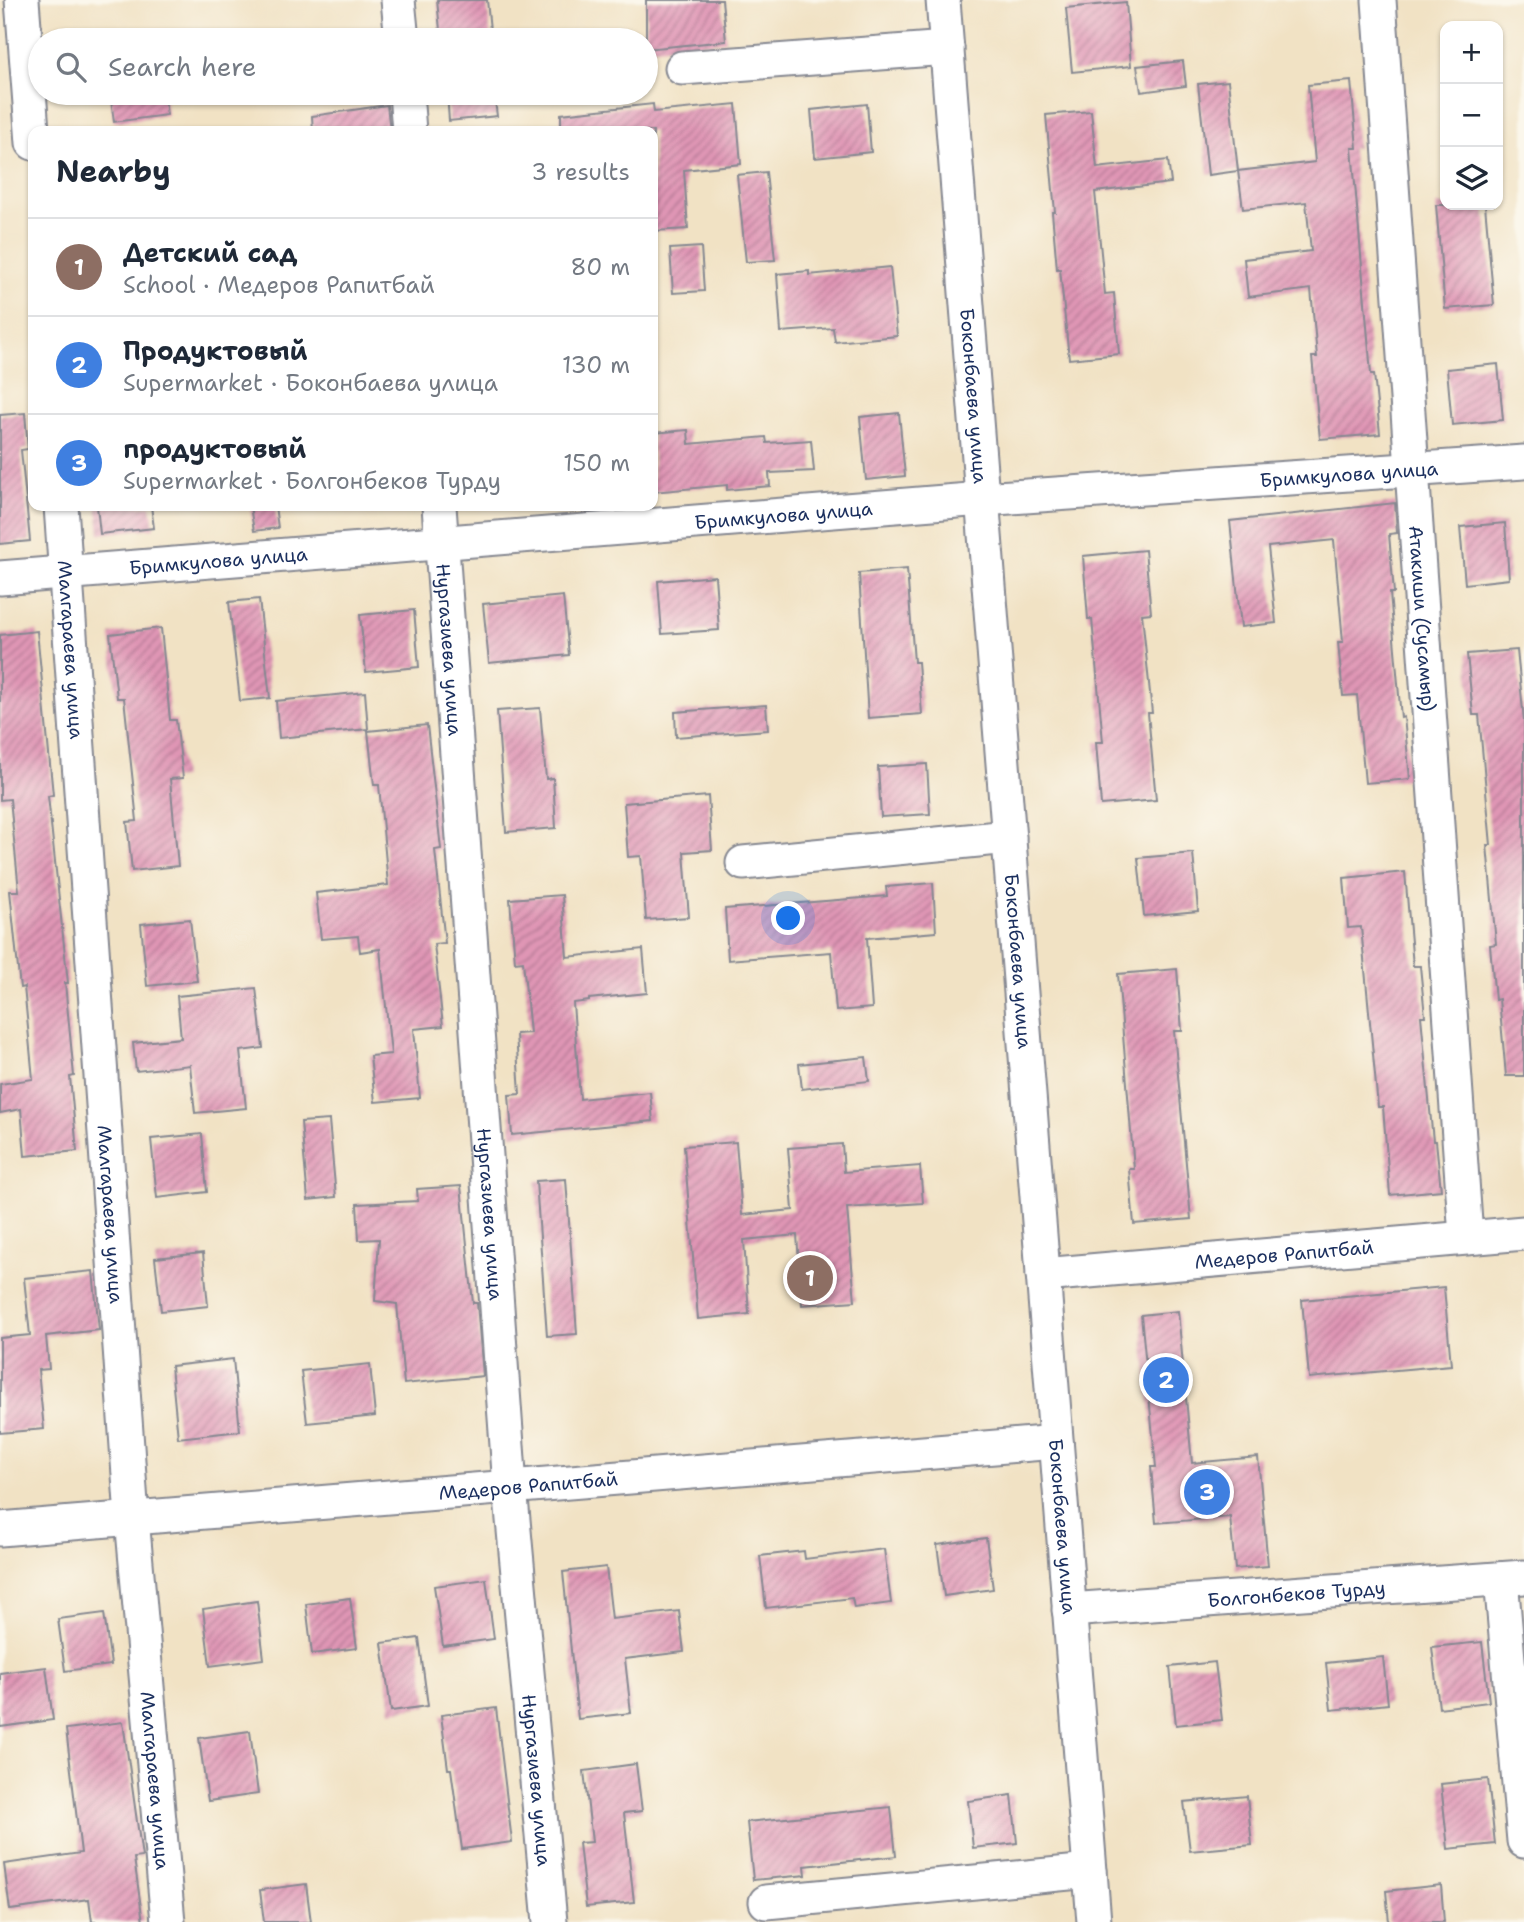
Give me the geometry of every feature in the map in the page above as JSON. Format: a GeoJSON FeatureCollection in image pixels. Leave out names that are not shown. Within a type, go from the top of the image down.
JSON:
{"type":"FeatureCollection","features":[{"type":"Feature","properties":{"kind":"street"},"geometry":{"type":"LineString","coordinates":[[22,0],[28,78]]}},
{"type":"Feature","properties":{"kind":"street"},"geometry":{"type":"LineString","coordinates":[[398,0],[401,28]]}},
{"type":"Feature","properties":{"kind":"street","name":"Боконбаева улица"},"geometry":{"type":"LineString","coordinates":[[943,0],[1094,1922]]}},
{"type":"Feature","properties":{"kind":"street","name":"Атакиши (Сусамыр)"},"geometry":{"type":"LineString","coordinates":[[1379,0],[1466,1237]]}},
{"type":"Feature","properties":{"kind":"street"},"geometry":{"type":"LineString","coordinates":[[682,68],[947,48]]}},
{"type":"Feature","properties":{"kind":"street"},"geometry":{"type":"LineString","coordinates":[[30,105],[32,126]]}},
{"type":"Feature","properties":{"kind":"street"},"geometry":{"type":"LineString","coordinates":[[407,105],[409,126]]}},
{"type":"Feature","properties":{"kind":"street","name":"Бримкулова улица"},"geometry":{"type":"LineString","coordinates":[[0,578],[982,499],[1524,462]]}},
{"type":"Feature","properties":{"kind":"street","name":"Малгараева улица"},"geometry":{"type":"LineString","coordinates":[[61,511],[132,1518],[168,1922]]}},
{"type":"Feature","properties":{"kind":"street","name":"Нургазиева улица"},"geometry":{"type":"LineString","coordinates":[[439,511],[510,1488],[550,1922]]}},
{"type":"Feature","properties":{"kind":"street"},"geometry":{"type":"LineString","coordinates":[[743,863],[1009,836]]}},
{"type":"Feature","properties":{"kind":"street","name":"Медеров Рапитбай"},"geometry":{"type":"LineString","coordinates":[[1043,1275],[1524,1233]]}},
{"type":"Feature","properties":{"kind":"street","name":"Медеров Рапитбай"},"geometry":{"type":"LineString","coordinates":[[0,1529],[1056,1442]]}},
{"type":"Feature","properties":{"kind":"street"},"geometry":{"type":"LineString","coordinates":[[1512,1578],[1524,1841]]}},
{"type":"Feature","properties":{"kind":"street","name":"Болгонбеков Турду"},"geometry":{"type":"LineString","coordinates":[[1069,1610],[1512,1578]]}},
{"type":"Feature","properties":{"kind":"street"},"geometry":{"type":"LineString","coordinates":[[766,1902],[1090,1871]]}},
{"type":"Feature","properties":{"kind":"building"},"geometry":{"type":"Polygon","coordinates":[[[437,0],[487,0],[490,28],[440,28],[437,0]]]}},
{"type":"Feature","properties":{"kind":"building"},"geometry":{"type":"Polygon","coordinates":[[[646,0],[722,0],[726,41],[658,48],[658,28],[646,28],[646,0]]]}},
{"type":"Feature","properties":{"kind":"building"},"geometry":{"type":"Polygon","coordinates":[[[1126,2],[1131,66],[1072,72],[1066,8],[1126,2]]]}},
{"type":"Feature","properties":{"kind":"building"},"geometry":{"type":"Polygon","coordinates":[[[1183,61],[1186,86],[1141,92],[1137,66],[1183,61]]]}},
{"type":"Feature","properties":{"kind":"building"},"geometry":{"type":"Polygon","coordinates":[[[1228,81],[1238,171],[1208,175],[1198,84],[1228,81]]]}},
{"type":"Feature","properties":{"kind":"building"},"geometry":{"type":"Polygon","coordinates":[[[1351,81],[1357,148],[1352,148],[1371,374],[1374,374],[1380,434],[1320,439],[1312,357],[1317,357],[1311,289],[1248,297],[1244,259],[1311,251],[1306,202],[1243,209],[1238,171],[1315,162],[1308,85],[1351,81]]]}},
{"type":"Feature","properties":{"kind":"building"},"geometry":{"type":"Polygon","coordinates":[[[736,104],[741,164],[684,170],[688,229],[658,231],[658,126],[561,126],[561,114],[644,105],[653,105],[654,112],[736,104]]]}},
{"type":"Feature","properties":{"kind":"building"},"geometry":{"type":"Polygon","coordinates":[[[867,104],[871,152],[815,158],[811,110],[867,104]]]}},
{"type":"Feature","properties":{"kind":"building"},"geometry":{"type":"Polygon","coordinates":[[[112,105],[166,105],[167,115],[114,122],[112,105]]]}},
{"type":"Feature","properties":{"kind":"building"},"geometry":{"type":"Polygon","coordinates":[[[387,105],[389,126],[313,126],[312,116],[387,105]]]}},
{"type":"Feature","properties":{"kind":"building"},"geometry":{"type":"Polygon","coordinates":[[[448,105],[496,105],[497,116],[449,121],[448,105]]]}},
{"type":"Feature","properties":{"kind":"building"},"geometry":{"type":"Polygon","coordinates":[[[1091,111],[1097,168],[1168,160],[1171,183],[1095,192],[1105,294],[1114,293],[1119,354],[1069,359],[1060,269],[1057,269],[1046,115],[1091,111]]]}},
{"type":"Feature","properties":{"kind":"building"},"geometry":{"type":"Polygon","coordinates":[[[766,172],[775,260],[746,262],[737,175],[766,172]]]}},
{"type":"Feature","properties":{"kind":"building"},"geometry":{"type":"Polygon","coordinates":[[[1436,205],[1440,205],[1440,210],[1485,210],[1494,305],[1445,309],[1436,205]]]}},
{"type":"Feature","properties":{"kind":"building"},"geometry":{"type":"Polygon","coordinates":[[[701,247],[704,291],[673,293],[670,249],[701,247]]]}},
{"type":"Feature","properties":{"kind":"building"},"geometry":{"type":"Polygon","coordinates":[[[890,267],[897,336],[835,342],[833,328],[781,332],[777,274],[809,271],[809,275],[890,267]]]}},
{"type":"Feature","properties":{"kind":"building"},"geometry":{"type":"Polygon","coordinates":[[[1498,364],[1503,420],[1452,425],[1447,369],[1498,364]]]}},
{"type":"Feature","properties":{"kind":"building"},"geometry":{"type":"Polygon","coordinates":[[[25,413],[28,449],[21,450],[30,541],[0,544],[0,415],[25,413]]]}},
{"type":"Feature","properties":{"kind":"building"},"geometry":{"type":"Polygon","coordinates":[[[899,413],[905,476],[866,480],[860,417],[899,413]]]}},
{"type":"Feature","properties":{"kind":"building"},"geometry":{"type":"Polygon","coordinates":[[[688,430],[689,444],[766,437],[767,443],[811,440],[814,471],[769,473],[770,486],[727,490],[727,485],[658,492],[658,433],[688,430]]]}},
{"type":"Feature","properties":{"kind":"building"},"geometry":{"type":"Polygon","coordinates":[[[1395,503],[1397,533],[1389,534],[1394,593],[1390,593],[1401,718],[1404,717],[1410,779],[1365,783],[1357,695],[1343,696],[1338,642],[1343,642],[1334,540],[1268,547],[1276,623],[1241,627],[1230,521],[1395,503]]]}},
{"type":"Feature","properties":{"kind":"building"},"geometry":{"type":"Polygon","coordinates":[[[98,511],[152,511],[154,528],[100,534],[98,511]]]}},
{"type":"Feature","properties":{"kind":"building"},"geometry":{"type":"Polygon","coordinates":[[[251,511],[276,511],[278,528],[254,531],[251,511]]]}},
{"type":"Feature","properties":{"kind":"building"},"geometry":{"type":"Polygon","coordinates":[[[1505,523],[1509,579],[1465,584],[1460,527],[1505,523]]]}},
{"type":"Feature","properties":{"kind":"building"},"geometry":{"type":"Polygon","coordinates":[[[1145,550],[1151,613],[1142,614],[1152,713],[1148,713],[1156,800],[1101,805],[1096,742],[1103,742],[1092,619],[1088,619],[1083,556],[1145,550]]]}},
{"type":"Feature","properties":{"kind":"building"},"geometry":{"type":"Polygon","coordinates":[[[907,569],[914,662],[918,662],[922,714],[868,718],[859,573],[907,569]]]}},
{"type":"Feature","properties":{"kind":"building"},"geometry":{"type":"Polygon","coordinates":[[[715,576],[719,630],[662,634],[658,581],[715,576]]]}},
{"type":"Feature","properties":{"kind":"building"},"geometry":{"type":"Polygon","coordinates":[[[563,596],[569,655],[489,663],[483,604],[563,596]]]}},
{"type":"Feature","properties":{"kind":"building"},"geometry":{"type":"Polygon","coordinates":[[[259,599],[270,698],[240,701],[229,602],[259,599]]]}},
{"type":"Feature","properties":{"kind":"building"},"geometry":{"type":"Polygon","coordinates":[[[414,610],[419,667],[366,672],[360,615],[414,610]]]}},
{"type":"Feature","properties":{"kind":"building"},"geometry":{"type":"Polygon","coordinates":[[[161,628],[170,720],[176,720],[183,778],[170,779],[178,866],[132,871],[127,822],[137,821],[124,698],[117,698],[110,634],[161,628]]]}},
{"type":"Feature","properties":{"kind":"building"},"geometry":{"type":"Polygon","coordinates":[[[37,631],[53,795],[48,796],[68,983],[65,983],[74,1076],[70,1077],[77,1151],[25,1156],[21,1109],[0,1113],[0,1084],[33,1079],[24,987],[20,988],[10,891],[19,891],[10,799],[0,800],[0,635],[37,631]]]}},
{"type":"Feature","properties":{"kind":"building"},"geometry":{"type":"Polygon","coordinates":[[[1517,650],[1524,721],[1524,1076],[1506,1076],[1499,999],[1495,1000],[1490,945],[1496,944],[1487,845],[1491,845],[1479,715],[1473,715],[1467,654],[1517,650]]]}},
{"type":"Feature","properties":{"kind":"building"},"geometry":{"type":"Polygon","coordinates":[[[365,692],[368,729],[279,738],[276,701],[365,692]]]}},
{"type":"Feature","properties":{"kind":"building"},"geometry":{"type":"Polygon","coordinates":[[[766,705],[768,730],[676,737],[675,712],[766,705]]]}},
{"type":"Feature","properties":{"kind":"building"},"geometry":{"type":"Polygon","coordinates":[[[540,708],[546,779],[553,778],[556,828],[506,832],[497,711],[540,708]]]}},
{"type":"Feature","properties":{"kind":"building"},"geometry":{"type":"Polygon","coordinates":[[[427,725],[441,849],[435,850],[445,943],[434,944],[443,1026],[414,1029],[420,1098],[375,1102],[370,1056],[391,1054],[380,949],[360,952],[358,936],[321,939],[316,893],[388,885],[379,785],[374,785],[368,731],[427,725]]]}},
{"type":"Feature","properties":{"kind":"building"},"geometry":{"type":"Polygon","coordinates":[[[927,764],[930,814],[881,817],[878,767],[927,764]]]}},
{"type":"Feature","properties":{"kind":"building"},"geometry":{"type":"Polygon","coordinates":[[[708,796],[712,850],[684,852],[689,917],[646,920],[641,856],[628,857],[624,803],[708,796]]]}},
{"type":"Feature","properties":{"kind":"building"},"geometry":{"type":"Polygon","coordinates":[[[1193,853],[1198,911],[1144,916],[1138,858],[1193,853]]]}},
{"type":"Feature","properties":{"kind":"building"},"geometry":{"type":"Polygon","coordinates":[[[1405,872],[1413,966],[1420,966],[1425,1016],[1421,1016],[1433,1141],[1436,1141],[1441,1190],[1390,1195],[1383,1107],[1378,1107],[1361,927],[1348,928],[1344,878],[1405,872]]]}},
{"type":"Feature","properties":{"kind":"building"},"geometry":{"type":"Polygon","coordinates":[[[933,883],[936,932],[867,938],[872,1008],[836,1011],[831,952],[728,960],[725,909],[887,896],[886,887],[933,883]]]}},
{"type":"Feature","properties":{"kind":"building"},"geometry":{"type":"Polygon","coordinates":[[[562,895],[567,957],[643,949],[647,993],[573,1003],[580,1099],[650,1092],[653,1121],[512,1135],[509,1095],[520,1094],[516,1034],[530,1033],[523,961],[515,962],[510,899],[562,895]]]}},
{"type":"Feature","properties":{"kind":"building"},"geometry":{"type":"Polygon","coordinates":[[[190,919],[197,981],[147,986],[141,924],[190,919]]]}},
{"type":"Feature","properties":{"kind":"building"},"geometry":{"type":"Polygon","coordinates":[[[1177,969],[1182,1031],[1174,1031],[1191,1219],[1134,1224],[1129,1169],[1134,1169],[1118,974],[1177,969]]]}},
{"type":"Feature","properties":{"kind":"building"},"geometry":{"type":"Polygon","coordinates":[[[256,988],[263,1048],[240,1051],[246,1108],[195,1113],[190,1065],[136,1071],[133,1043],[181,1038],[177,996],[256,988]]]}},
{"type":"Feature","properties":{"kind":"building"},"geometry":{"type":"Polygon","coordinates":[[[866,1057],[869,1081],[802,1089],[799,1064],[866,1057]]]}},
{"type":"Feature","properties":{"kind":"building"},"geometry":{"type":"Polygon","coordinates":[[[329,1120],[336,1197],[308,1200],[301,1122],[329,1120]]]}},
{"type":"Feature","properties":{"kind":"building"},"geometry":{"type":"Polygon","coordinates":[[[202,1134],[207,1192],[157,1198],[151,1139],[202,1134]]]}},
{"type":"Feature","properties":{"kind":"building"},"geometry":{"type":"Polygon","coordinates":[[[736,1142],[742,1215],[793,1210],[788,1148],[842,1144],[844,1172],[920,1166],[923,1203],[847,1208],[855,1301],[802,1305],[797,1235],[744,1240],[749,1314],[698,1319],[684,1146],[736,1142]]]}},
{"type":"Feature","properties":{"kind":"building"},"geometry":{"type":"Polygon","coordinates":[[[566,1179],[577,1334],[547,1336],[536,1181],[566,1179]]]}},
{"type":"Feature","properties":{"kind":"building"},"geometry":{"type":"Polygon","coordinates":[[[461,1186],[473,1303],[477,1303],[483,1376],[404,1384],[397,1304],[375,1301],[379,1239],[359,1240],[357,1204],[418,1201],[417,1189],[461,1186]]]}},
{"type":"Feature","properties":{"kind":"building"},"geometry":{"type":"Polygon","coordinates":[[[203,1253],[208,1306],[161,1311],[155,1258],[203,1253]]]}},
{"type":"Feature","properties":{"kind":"building"},"geometry":{"type":"Polygon","coordinates":[[[93,1271],[99,1330],[46,1336],[49,1369],[38,1370],[44,1429],[0,1433],[0,1338],[30,1335],[24,1278],[93,1271]]]}},
{"type":"Feature","properties":{"kind":"building"},"geometry":{"type":"Polygon","coordinates":[[[1444,1287],[1451,1365],[1309,1378],[1302,1300],[1444,1287]]]}},
{"type":"Feature","properties":{"kind":"building"},"geometry":{"type":"Polygon","coordinates":[[[1178,1311],[1192,1463],[1258,1457],[1268,1566],[1235,1569],[1230,1517],[1156,1523],[1151,1467],[1156,1467],[1141,1315],[1178,1311]]]}},
{"type":"Feature","properties":{"kind":"building"},"geometry":{"type":"Polygon","coordinates":[[[233,1359],[240,1431],[178,1438],[171,1366],[233,1359]]]}},
{"type":"Feature","properties":{"kind":"building"},"geometry":{"type":"Polygon","coordinates":[[[370,1364],[375,1416],[307,1423],[301,1371],[370,1364]]]}},
{"type":"Feature","properties":{"kind":"building"},"geometry":{"type":"Polygon","coordinates":[[[986,1538],[993,1589],[944,1596],[937,1545],[986,1538]]]}},
{"type":"Feature","properties":{"kind":"building"},"geometry":{"type":"Polygon","coordinates":[[[884,1549],[891,1603],[854,1608],[852,1598],[766,1608],[760,1556],[804,1551],[805,1559],[884,1549]]]}},
{"type":"Feature","properties":{"kind":"building"},"geometry":{"type":"Polygon","coordinates":[[[606,1567],[612,1619],[679,1611],[684,1652],[625,1659],[631,1713],[578,1719],[563,1572],[606,1567]]]}},
{"type":"Feature","properties":{"kind":"building"},"geometry":{"type":"Polygon","coordinates":[[[486,1579],[494,1639],[443,1646],[434,1586],[486,1579]]]}},
{"type":"Feature","properties":{"kind":"building"},"geometry":{"type":"Polygon","coordinates":[[[350,1598],[357,1648],[312,1654],[306,1604],[350,1598]]]}},
{"type":"Feature","properties":{"kind":"building"},"geometry":{"type":"Polygon","coordinates":[[[257,1601],[264,1659],[210,1666],[203,1609],[257,1601]]]}},
{"type":"Feature","properties":{"kind":"building"},"geometry":{"type":"Polygon","coordinates":[[[104,1613],[111,1665],[65,1671],[58,1619],[104,1613]]]}},
{"type":"Feature","properties":{"kind":"building"},"geometry":{"type":"Polygon","coordinates":[[[419,1638],[428,1706],[391,1711],[382,1643],[419,1638]]]}},
{"type":"Feature","properties":{"kind":"building"},"geometry":{"type":"Polygon","coordinates":[[[1482,1642],[1489,1702],[1439,1708],[1432,1647],[1482,1642]]]}},
{"type":"Feature","properties":{"kind":"building"},"geometry":{"type":"Polygon","coordinates":[[[1383,1657],[1388,1704],[1331,1710],[1326,1663],[1383,1657]]]}},
{"type":"Feature","properties":{"kind":"building"},"geometry":{"type":"Polygon","coordinates":[[[1215,1662],[1222,1720],[1176,1725],[1170,1667],[1215,1662]]]}},
{"type":"Feature","properties":{"kind":"building"},"geometry":{"type":"Polygon","coordinates":[[[46,1667],[53,1720],[0,1727],[0,1673],[46,1667]]]}},
{"type":"Feature","properties":{"kind":"building"},"geometry":{"type":"Polygon","coordinates":[[[496,1708],[512,1842],[462,1849],[441,1715],[496,1708]]]}},
{"type":"Feature","properties":{"kind":"building"},"geometry":{"type":"Polygon","coordinates":[[[123,1722],[142,1857],[134,1858],[143,1922],[92,1922],[89,1899],[10,1910],[4,1864],[81,1853],[66,1729],[123,1722]]]}},
{"type":"Feature","properties":{"kind":"building"},"geometry":{"type":"Polygon","coordinates":[[[250,1731],[258,1794],[208,1801],[199,1738],[250,1731]]]}},
{"type":"Feature","properties":{"kind":"building"},"geometry":{"type":"Polygon","coordinates":[[[636,1764],[642,1811],[624,1813],[634,1902],[586,1907],[579,1843],[592,1842],[584,1771],[636,1764]]]}},
{"type":"Feature","properties":{"kind":"building"},"geometry":{"type":"Polygon","coordinates":[[[1488,1779],[1495,1844],[1448,1849],[1441,1784],[1488,1779]]]}},
{"type":"Feature","properties":{"kind":"building"},"geometry":{"type":"Polygon","coordinates":[[[1012,1795],[1017,1843],[973,1848],[968,1801],[1012,1795]]]}},
{"type":"Feature","properties":{"kind":"building"},"geometry":{"type":"Polygon","coordinates":[[[1247,1796],[1252,1845],[1190,1851],[1184,1802],[1247,1796]]]}},
{"type":"Feature","properties":{"kind":"building"},"geometry":{"type":"Polygon","coordinates":[[[891,1807],[896,1856],[805,1866],[806,1875],[753,1880],[747,1822],[891,1807]]]}},
{"type":"Feature","properties":{"kind":"building"},"geometry":{"type":"Polygon","coordinates":[[[306,1884],[311,1922],[264,1922],[260,1890],[306,1884]]]}},
{"type":"Feature","properties":{"kind":"building"},"geometry":{"type":"Polygon","coordinates":[[[1441,1885],[1444,1922],[1389,1922],[1386,1891],[1441,1885]]]}},
{"type":"Feature","properties":{"kind":"place","name":"Детский сад"},"geometry":{"type":"Point","coordinates":[810,1278]}},
{"type":"Feature","properties":{"kind":"place","name":"Продуктовый"},"geometry":{"type":"Point","coordinates":[1166,1380]}},
{"type":"Feature","properties":{"kind":"place","name":"продуктовый"},"geometry":{"type":"Point","coordinates":[1207,1492]}}]}
